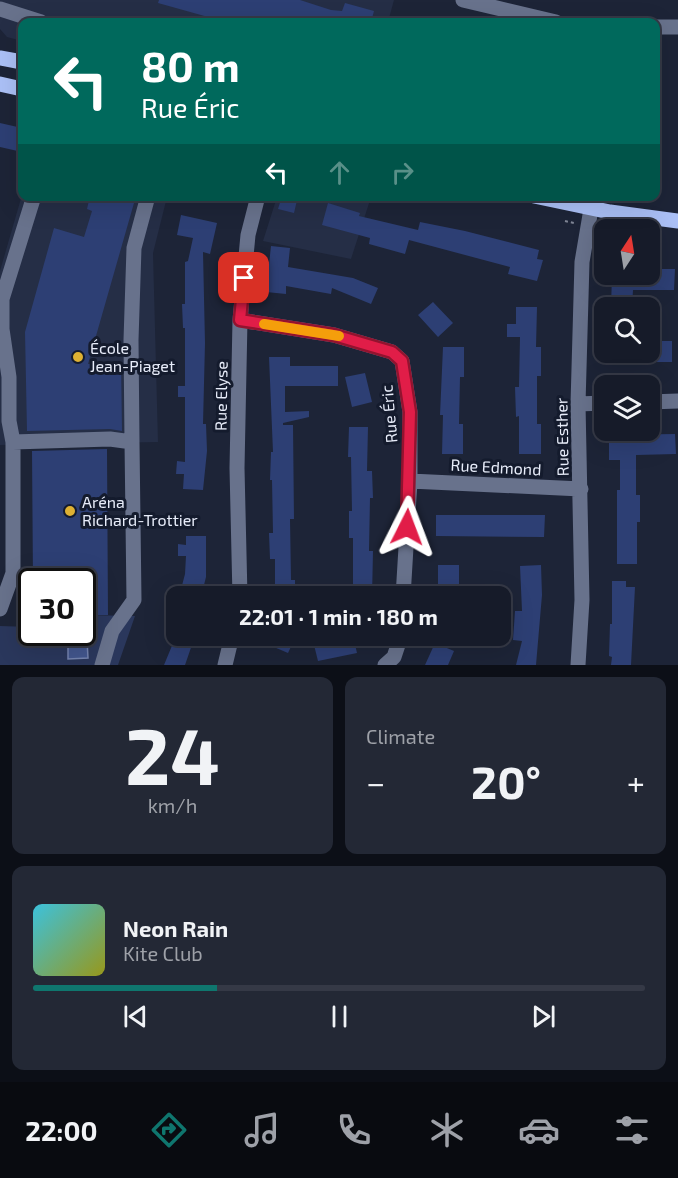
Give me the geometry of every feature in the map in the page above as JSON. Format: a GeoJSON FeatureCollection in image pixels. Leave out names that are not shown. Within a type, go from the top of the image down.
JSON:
{"type":"FeatureCollection","features":[{"type":"Feature","properties":{"kind":"main road"},"geometry":{"type":"LineString","coordinates":[[0,58],[18,62]]}},
{"type":"Feature","properties":{"kind":"main road"},"geometry":{"type":"LineString","coordinates":[[0,84],[18,88]]}},
{"type":"Feature","properties":{"kind":"main road"},"geometry":{"type":"LineString","coordinates":[[556,201],[591,209],[678,221]]}},
{"type":"Feature","properties":{"kind":"street"},"geometry":{"type":"LineString","coordinates":[[463,0],[539,18]]}},
{"type":"Feature","properties":{"kind":"street"},"geometry":{"type":"LineString","coordinates":[[0,9],[28,18]]}},
{"type":"Feature","properties":{"kind":"street"},"geometry":{"type":"LineString","coordinates":[[660,27],[678,27]]}},
{"type":"Feature","properties":{"kind":"street"},"geometry":{"type":"LineString","coordinates":[[0,609],[13,573],[13,442],[9,422],[9,377],[2,328],[2,299],[32,201]]}},
{"type":"Feature","properties":{"kind":"street"},"geometry":{"type":"LineString","coordinates":[[102,665],[112,631],[134,600],[131,340],[134,248],[147,201]]}},
{"type":"Feature","properties":{"kind":"street","name":"Rue Elyse"},"geometry":{"type":"LineString","coordinates":[[240,586],[237,468],[240,320],[248,235],[257,201]]}},
{"type":"Feature","properties":{"kind":"street","name":"Rue Esther"},"geometry":{"type":"LineString","coordinates":[[578,665],[582,600],[578,404],[582,262],[591,209]]}},
{"type":"Feature","properties":{"kind":"street","name":"Rue Éric"},"geometry":{"type":"LineString","coordinates":[[240,320],[334,335],[392,352],[402,361],[410,412],[410,481],[404,586]]}},
{"type":"Feature","properties":{"kind":"street"},"geometry":{"type":"LineString","coordinates":[[660,402],[678,401]]}},
{"type":"Feature","properties":{"kind":"street"},"geometry":{"type":"LineString","coordinates":[[578,404],[594,403]]}},
{"type":"Feature","properties":{"kind":"street"},"geometry":{"type":"LineString","coordinates":[[13,442],[110,439],[132,442]]}},
{"type":"Feature","properties":{"kind":"street","name":"Rue Edmond"},"geometry":{"type":"LineString","coordinates":[[410,481],[581,489]]}},
{"type":"Feature","properties":{"kind":"street"},"geometry":{"type":"LineString","coordinates":[[230,664],[231,646]]}},
{"type":"Feature","properties":{"kind":"street"},"geometry":{"type":"LineString","coordinates":[[385,665],[394,657],[398,646]]}},
{"type":"Feature","properties":{"kind":"shaded area"},"geometry":{"type":"Polygon","coordinates":[[[0,0],[394,0],[389,18],[18,18],[18,40],[7,37],[0,29],[0,0]]]}},
{"type":"Feature","properties":{"kind":"shaded area","name":"École Jean-Piaget"},"geometry":{"type":"Polygon","coordinates":[[[20,201],[166,201],[153,253],[158,442],[0,445],[0,271],[20,201]]]}},
{"type":"Feature","properties":{"kind":"shaded area"},"geometry":{"type":"Polygon","coordinates":[[[276,201],[370,201],[351,259],[263,241],[276,201]]]}},
{"type":"Feature","properties":{"kind":"shaded area"},"geometry":{"type":"Polygon","coordinates":[[[96,615],[135,616],[118,665],[0,665],[0,626],[18,627],[18,646],[96,646],[96,615]]]}},
{"type":"Feature","properties":{"kind":"shaded area"},"geometry":{"type":"Polygon","coordinates":[[[68,646],[87,646],[88,658],[68,659],[68,646]]]}},
{"type":"Feature","properties":{"kind":"building"},"geometry":{"type":"Polygon","coordinates":[[[159,0],[300,0],[331,10],[342,11],[345,3],[374,11],[372,18],[212,18],[158,3],[159,0]]]}},
{"type":"Feature","properties":{"kind":"building"},"geometry":{"type":"Polygon","coordinates":[[[0,123],[18,127],[18,151],[0,147],[0,123]]]}},
{"type":"Feature","properties":{"kind":"building"},"geometry":{"type":"Polygon","coordinates":[[[89,201],[135,201],[88,364],[121,362],[122,431],[110,429],[27,431],[25,332],[54,228],[84,237],[92,211],[87,209],[89,201]]]}},
{"type":"Feature","properties":{"kind":"building"},"geometry":{"type":"Polygon","coordinates":[[[280,201],[297,201],[294,213],[278,209],[280,201]]]}},
{"type":"Feature","properties":{"kind":"building"},"geometry":{"type":"Polygon","coordinates":[[[328,203],[360,213],[359,216],[418,230],[420,222],[539,250],[537,259],[543,260],[537,281],[508,274],[510,267],[409,240],[405,254],[369,244],[370,238],[322,225],[328,203]]]}},
{"type":"Feature","properties":{"kind":"building"},"geometry":{"type":"Polygon","coordinates":[[[181,215],[217,223],[210,254],[203,252],[205,343],[203,424],[206,424],[207,451],[203,490],[183,489],[184,474],[176,474],[177,461],[185,462],[185,397],[178,397],[178,386],[185,386],[185,328],[183,328],[182,304],[185,304],[185,262],[188,261],[193,238],[177,235],[181,215]]]}},
{"type":"Feature","properties":{"kind":"building"},"geometry":{"type":"Polygon","coordinates":[[[271,246],[290,248],[288,267],[353,278],[378,288],[371,304],[332,288],[331,294],[286,286],[286,294],[266,292],[271,246]]]}},
{"type":"Feature","properties":{"kind":"building"},"geometry":{"type":"Polygon","coordinates":[[[660,269],[675,269],[674,290],[633,290],[633,297],[611,297],[612,285],[660,285],[660,269]]]}},
{"type":"Feature","properties":{"kind":"building"},"geometry":{"type":"Polygon","coordinates":[[[433,302],[453,323],[438,337],[418,315],[433,302]]]}},
{"type":"Feature","properties":{"kind":"building"},"geometry":{"type":"Polygon","coordinates":[[[516,307],[537,307],[536,347],[541,347],[541,376],[537,376],[537,424],[541,424],[541,454],[519,454],[519,416],[516,417],[515,387],[519,387],[520,337],[507,337],[507,324],[516,324],[516,307]]]}},
{"type":"Feature","properties":{"kind":"building"},"geometry":{"type":"Polygon","coordinates":[[[660,341],[672,341],[672,362],[660,362],[660,341]]]}},
{"type":"Feature","properties":{"kind":"building"},"geometry":{"type":"Polygon","coordinates":[[[443,347],[464,347],[464,377],[460,377],[459,424],[463,424],[463,454],[442,454],[443,415],[440,415],[443,347]]]}},
{"type":"Feature","properties":{"kind":"building"},"geometry":{"type":"Polygon","coordinates":[[[269,357],[290,357],[290,366],[338,366],[338,386],[285,386],[285,412],[309,411],[309,417],[283,423],[283,425],[293,425],[294,519],[290,519],[291,580],[295,580],[295,586],[275,586],[275,559],[270,559],[269,533],[273,533],[272,480],[270,480],[271,452],[273,452],[269,357]]]}},
{"type":"Feature","properties":{"kind":"building"},"geometry":{"type":"Polygon","coordinates":[[[365,373],[372,402],[352,407],[345,377],[365,373]]]}},
{"type":"Feature","properties":{"kind":"building"},"geometry":{"type":"Polygon","coordinates":[[[349,427],[368,427],[367,471],[372,471],[373,498],[370,498],[369,551],[373,551],[372,586],[353,586],[353,538],[349,538],[349,511],[352,511],[351,457],[348,457],[349,427]]]}},
{"type":"Feature","properties":{"kind":"building"},"geometry":{"type":"Polygon","coordinates":[[[660,434],[675,434],[676,454],[636,455],[636,495],[640,495],[640,522],[637,522],[637,564],[617,564],[617,490],[620,490],[620,460],[609,460],[609,441],[660,441],[660,434]]]}},
{"type":"Feature","properties":{"kind":"building","name":"Aréna Richard-Trottier"},"geometry":{"type":"Polygon","coordinates":[[[107,449],[108,615],[96,615],[96,568],[33,568],[32,451],[107,449]]]}},
{"type":"Feature","properties":{"kind":"building"},"geometry":{"type":"Polygon","coordinates":[[[436,515],[545,515],[544,537],[436,536],[436,515]]]}},
{"type":"Feature","properties":{"kind":"building"},"geometry":{"type":"Polygon","coordinates":[[[186,536],[206,536],[206,577],[204,586],[182,586],[186,556],[178,556],[178,544],[186,545],[186,536]]]}},
{"type":"Feature","properties":{"kind":"building"},"geometry":{"type":"Polygon","coordinates":[[[438,565],[459,565],[459,586],[438,586],[438,565]]]}},
{"type":"Feature","properties":{"kind":"building"},"geometry":{"type":"Polygon","coordinates":[[[541,565],[542,595],[536,665],[516,665],[522,641],[513,640],[515,611],[522,611],[520,566],[541,565]]]}},
{"type":"Feature","properties":{"kind":"building"},"geometry":{"type":"Polygon","coordinates":[[[612,581],[626,581],[626,587],[635,587],[631,665],[611,665],[612,657],[609,656],[612,581]]]}},
{"type":"Feature","properties":{"kind":"building"},"geometry":{"type":"Polygon","coordinates":[[[172,646],[192,646],[185,665],[164,665],[172,646]]]}},
{"type":"Feature","properties":{"kind":"building"},"geometry":{"type":"Polygon","coordinates":[[[272,646],[291,646],[288,653],[272,646]]]}},
{"type":"Feature","properties":{"kind":"building"},"geometry":{"type":"Polygon","coordinates":[[[314,646],[355,646],[357,653],[318,661],[314,646]]]}},
{"type":"Feature","properties":{"kind":"building"},"geometry":{"type":"Polygon","coordinates":[[[434,646],[442,646],[454,651],[448,665],[425,665],[434,646]]]}},
{"type":"Feature","properties":{"kind":"slow traffic"},"geometry":{"type":"LineString","coordinates":[[264,324],[339,336]]}},
{"type":"Feature","properties":{"kind":"place","name":"École Jean-Piaget"},"geometry":{"type":"Point","coordinates":[78,357]}},
{"type":"Feature","properties":{"kind":"place","name":"Aréna Richard-Trottier"},"geometry":{"type":"Point","coordinates":[70,511]}},
{"type":"Feature","properties":{"kind":"route"},"geometry":{"type":"LineString","coordinates":[[244,278],[240,320],[334,335],[392,352],[402,361],[410,412],[407,527]]}}]}
